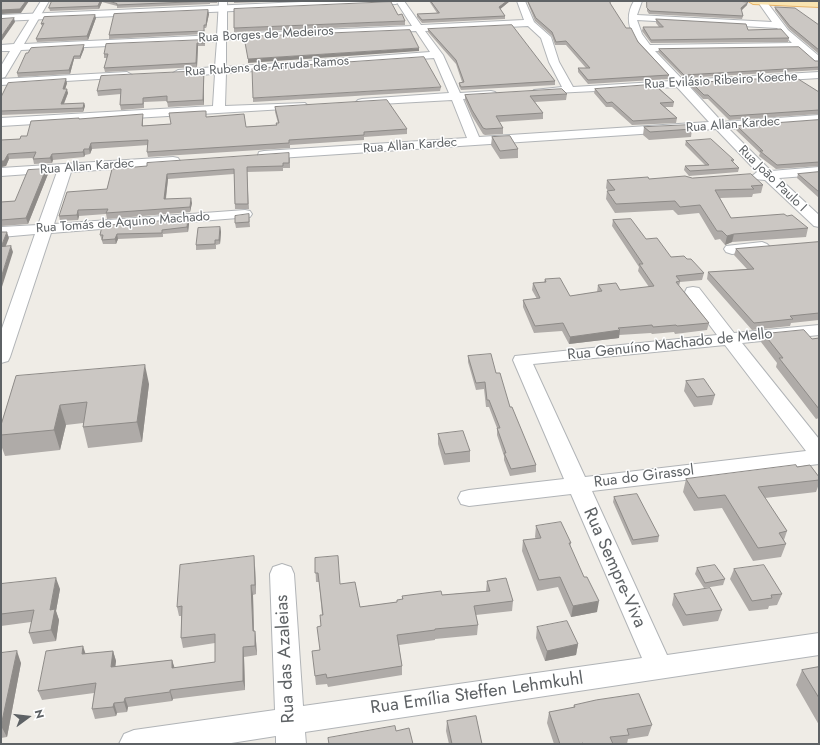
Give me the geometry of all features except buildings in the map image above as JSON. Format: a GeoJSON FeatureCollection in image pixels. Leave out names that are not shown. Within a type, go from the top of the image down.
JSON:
{"type":"FeatureCollection","features":[{"type":"Feature","properties":{"kind":"main road"},"geometry":{"type":"LineString","coordinates":[[757,1],[819,4]]}},
{"type":"Feature","properties":{"kind":"street"},"geometry":{"type":"LineString","coordinates":[[1,75],[45,1]]}},
{"type":"Feature","properties":{"kind":"street"},"geometry":{"type":"LineString","coordinates":[[1,18],[223,5],[396,1]]}},
{"type":"Feature","properties":{"kind":"street"},"geometry":{"type":"LineString","coordinates":[[400,1],[438,55],[475,142]]}},
{"type":"Feature","properties":{"kind":"street"},"geometry":{"type":"LineString","coordinates":[[521,1],[530,23],[546,37],[554,62],[569,90]]}},
{"type":"Feature","properties":{"kind":"street"},"geometry":{"type":"LineString","coordinates":[[638,1],[632,17],[779,25]]}},
{"type":"Feature","properties":{"kind":"street"},"geometry":{"type":"LineString","coordinates":[[757,1],[800,46],[819,61]]}},
{"type":"Feature","properties":{"kind":"street"},"geometry":{"type":"LineString","coordinates":[[219,110],[223,5]]}},
{"type":"Feature","properties":{"kind":"street","name":"Rua João Paulo I"},"geometry":{"type":"LineString","coordinates":[[632,17],[634,28],[648,48],[679,84],[766,175],[819,224]]}},
{"type":"Feature","properties":{"kind":"street","name":"Rua Borges de Medeiros"},"geometry":{"type":"LineString","coordinates":[[1,48],[530,23]]}},
{"type":"Feature","properties":{"kind":"street"},"geometry":{"type":"LineString","coordinates":[[648,48],[800,46]]}},
{"type":"Feature","properties":{"kind":"street","name":"Rua Rubens de Arruda Ramos"},"geometry":{"type":"LineString","coordinates":[[166,73],[438,55]]}},
{"type":"Feature","properties":{"kind":"street"},"geometry":{"type":"LineString","coordinates":[[1,82],[134,75]]}},
{"type":"Feature","properties":{"kind":"street","name":"Rua Evilásio Ribeiro Koeche"},"geometry":{"type":"LineString","coordinates":[[524,92],[819,75]]}},
{"type":"Feature","properties":{"kind":"street"},"geometry":{"type":"LineString","coordinates":[[353,102],[501,94]]}},
{"type":"Feature","properties":{"kind":"street"},"geometry":{"type":"LineString","coordinates":[[1,122],[314,104]]}},
{"type":"Feature","properties":{"kind":"street","name":"Rua Allan Kardec"},"geometry":{"type":"LineString","coordinates":[[254,156],[819,119]]}},
{"type":"Feature","properties":{"kind":"street","name":"Rua Allan Kardec"},"geometry":{"type":"LineString","coordinates":[[1,172],[183,161]]}},
{"type":"Feature","properties":{"kind":"street"},"geometry":{"type":"LineString","coordinates":[[1,357],[9,309],[44,229],[65,168]]}},
{"type":"Feature","properties":{"kind":"street"},"geometry":{"type":"LineString","coordinates":[[743,177],[819,171]]}},
{"type":"Feature","properties":{"kind":"street","name":"Rua Tomás de Aquino Machado"},"geometry":{"type":"LineString","coordinates":[[1,232],[244,214]]}},
{"type":"Feature","properties":{"kind":"street"},"geometry":{"type":"LineString","coordinates":[[732,249],[779,245]]}},
{"type":"Feature","properties":{"kind":"street"},"geometry":{"type":"LineString","coordinates":[[693,292],[819,455]]}},
{"type":"Feature","properties":{"kind":"street","name":"Rua Genuíno Machado de Mello"},"geometry":{"type":"LineString","coordinates":[[522,360],[819,330]]}},
{"type":"Feature","properties":{"kind":"street","name":"Rua Sempre-Viva"},"geometry":{"type":"LineString","coordinates":[[522,360],[659,667]]}},
{"type":"Feature","properties":{"kind":"street","name":"Rua do Girassol"},"geometry":{"type":"LineString","coordinates":[[469,498],[819,455]]}},
{"type":"Feature","properties":{"kind":"street","name":"Rua das Azaleias"},"geometry":{"type":"LineString","coordinates":[[282,574],[290,733]]}},
{"type":"Feature","properties":{"kind":"street","name":"Rua Emília Steffen Lehmkuhl"},"geometry":{"type":"LineString","coordinates":[[134,744],[290,733],[659,667],[819,644]]}}]}
